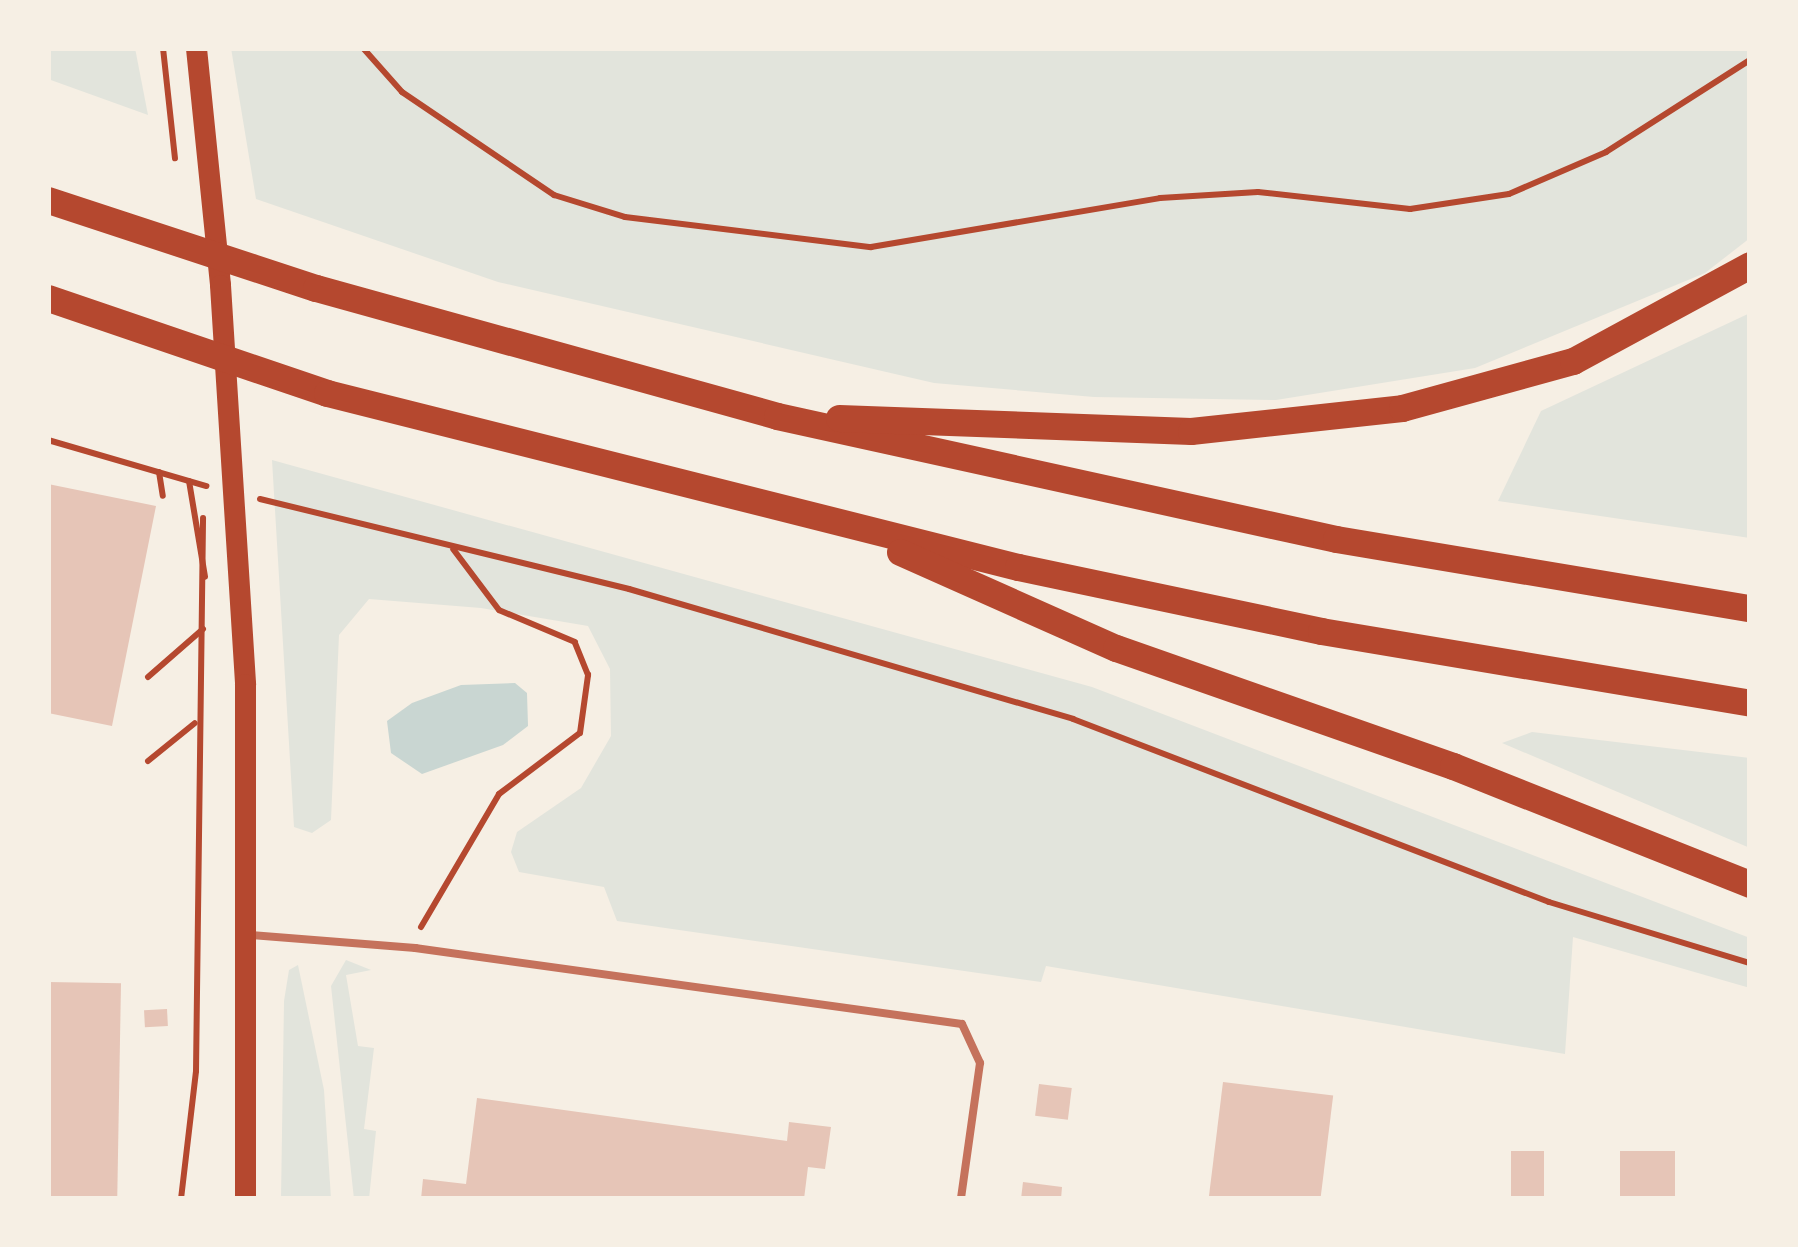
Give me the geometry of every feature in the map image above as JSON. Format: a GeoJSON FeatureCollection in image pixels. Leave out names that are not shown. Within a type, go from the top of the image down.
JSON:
{"type":"FeatureCollection","features":[{"type":"Feature","properties":{"kind":"highway"},"geometry":{"type":"LineString","coordinates":[[48,200],[316,288],[777,416],[1336,538],[1750,608]]}},
{"type":"Feature","properties":{"kind":"highway"},"geometry":{"type":"LineString","coordinates":[[777,416],[1191,431],[1402,408],[1573,361],[1750,266]]}},
{"type":"Feature","properties":{"kind":"highway"},"geometry":{"type":"LineString","coordinates":[[48,298],[327,394],[836,523],[1321,632],[1750,703]]}},
{"type":"Feature","properties":{"kind":"highway"},"geometry":{"type":"LineString","coordinates":[[836,523],[1116,648],[1453,766],[1750,884]]}},
{"type":"Feature","properties":{"kind":"main road"},"geometry":{"type":"LineString","coordinates":[[197,56],[237,518],[250,934],[245,1199]]}},
{"type":"Feature","properties":{"kind":"lane"},"geometry":{"type":"LineString","coordinates":[[250,934],[415,948],[962,1024],[980,1063],[961,1199]]}},
{"type":"Feature","properties":{"kind":"path"},"geometry":{"type":"LineString","coordinates":[[363,48],[402,92],[554,195],[626,217],[871,247],[1160,198],[1258,192],[1410,208],[1509,194],[1606,152],[1750,60]]}},
{"type":"Feature","properties":{"kind":"path"},"geometry":{"type":"LineString","coordinates":[[48,440],[212,487]]}},
{"type":"Feature","properties":{"kind":"path"},"geometry":{"type":"LineString","coordinates":[[159,472],[163,496]]}},
{"type":"Feature","properties":{"kind":"path"},"geometry":{"type":"LineString","coordinates":[[189,482],[205,578]]}},
{"type":"Feature","properties":{"kind":"path"},"geometry":{"type":"LineString","coordinates":[[257,498],[629,589],[1073,718],[1549,902],[1750,963]]}},
{"type":"Feature","properties":{"kind":"path"},"geometry":{"type":"LineString","coordinates":[[181,1199],[196,1071],[195,723],[205,578],[203,506]]}},
{"type":"Feature","properties":{"kind":"path"},"geometry":{"type":"LineString","coordinates":[[415,948],[430,901],[499,794],[580,733],[588,675],[574,642],[500,610],[451,546]]}},
{"type":"Feature","properties":{"kind":"path"},"geometry":{"type":"LineString","coordinates":[[148,677],[203,629]]}},
{"type":"Feature","properties":{"kind":"path"},"geometry":{"type":"LineString","coordinates":[[148,761],[195,723]]}},
{"type":"Feature","properties":{"kind":"shaded area"},"geometry":{"type":"Polygon","coordinates":[[[48,48],[135,48],[148,115],[48,79],[48,48]]]}},
{"type":"Feature","properties":{"kind":"shaded area"},"geometry":{"type":"Polygon","coordinates":[[[231,48],[1750,48],[1750,238],[1705,273],[1475,368],[1276,400],[1094,397],[934,383],[498,282],[256,199],[231,48]]]}},
{"type":"Feature","properties":{"kind":"shaded area"},"geometry":{"type":"Polygon","coordinates":[[[1750,313],[1750,538],[1498,501],[1541,411],[1750,313]]]}},
{"type":"Feature","properties":{"kind":"shaded area"},"geometry":{"type":"Polygon","coordinates":[[[272,460],[1092,687],[1750,938],[1750,988],[1573,937],[1565,1054],[1046,966],[1041,982],[617,921],[604,887],[519,872],[511,852],[517,832],[581,788],[611,736],[610,669],[588,626],[481,608],[369,599],[339,635],[331,820],[312,833],[294,827],[272,460]]]}},
{"type":"Feature","properties":{"kind":"shaded area"},"geometry":{"type":"Polygon","coordinates":[[[515,683],[527,693],[528,726],[503,745],[422,774],[391,753],[387,721],[412,703],[461,685],[515,683]]]}},
{"type":"Feature","properties":{"kind":"shaded area"},"geometry":{"type":"Polygon","coordinates":[[[1532,732],[1750,758],[1750,848],[1502,743],[1532,732]]]}},
{"type":"Feature","properties":{"kind":"shaded area"},"geometry":{"type":"Polygon","coordinates":[[[346,960],[371,970],[346,975],[358,1046],[374,1048],[364,1129],[376,1131],[369,1199],[354,1199],[331,986],[346,960]]]}},
{"type":"Feature","properties":{"kind":"shaded area"},"geometry":{"type":"Polygon","coordinates":[[[298,965],[324,1090],[331,1199],[281,1199],[284,1001],[289,970],[298,965]]]}},
{"type":"Feature","properties":{"kind":"building"},"geometry":{"type":"Polygon","coordinates":[[[48,484],[156,506],[112,726],[48,713],[48,484]]]}},
{"type":"Feature","properties":{"kind":"building"},"geometry":{"type":"Polygon","coordinates":[[[48,982],[121,983],[117,1199],[48,1199],[48,982]]]}},
{"type":"Feature","properties":{"kind":"building"},"geometry":{"type":"Polygon","coordinates":[[[167,1009],[168,1026],[145,1027],[144,1010],[167,1009]]]}},
{"type":"Feature","properties":{"kind":"building"},"geometry":{"type":"Polygon","coordinates":[[[1223,1082],[1333,1096],[1320,1199],[1209,1199],[1223,1082]]]}},
{"type":"Feature","properties":{"kind":"building"},"geometry":{"type":"Polygon","coordinates":[[[1039,1084],[1072,1088],[1068,1120],[1035,1116],[1039,1084]]]}},
{"type":"Feature","properties":{"kind":"building"},"geometry":{"type":"Polygon","coordinates":[[[477,1098],[787,1141],[789,1122],[831,1127],[825,1169],[808,1167],[804,1199],[421,1199],[423,1179],[466,1184],[477,1098]]]}},
{"type":"Feature","properties":{"kind":"building"},"geometry":{"type":"Polygon","coordinates":[[[1511,1151],[1544,1151],[1544,1199],[1511,1199],[1511,1151]]]}},
{"type":"Feature","properties":{"kind":"building"},"geometry":{"type":"Polygon","coordinates":[[[1620,1151],[1675,1151],[1675,1199],[1620,1199],[1620,1151]]]}},
{"type":"Feature","properties":{"kind":"building"},"geometry":{"type":"Polygon","coordinates":[[[1023,1182],[1062,1187],[1061,1199],[1021,1199],[1023,1182]]]}}]}
